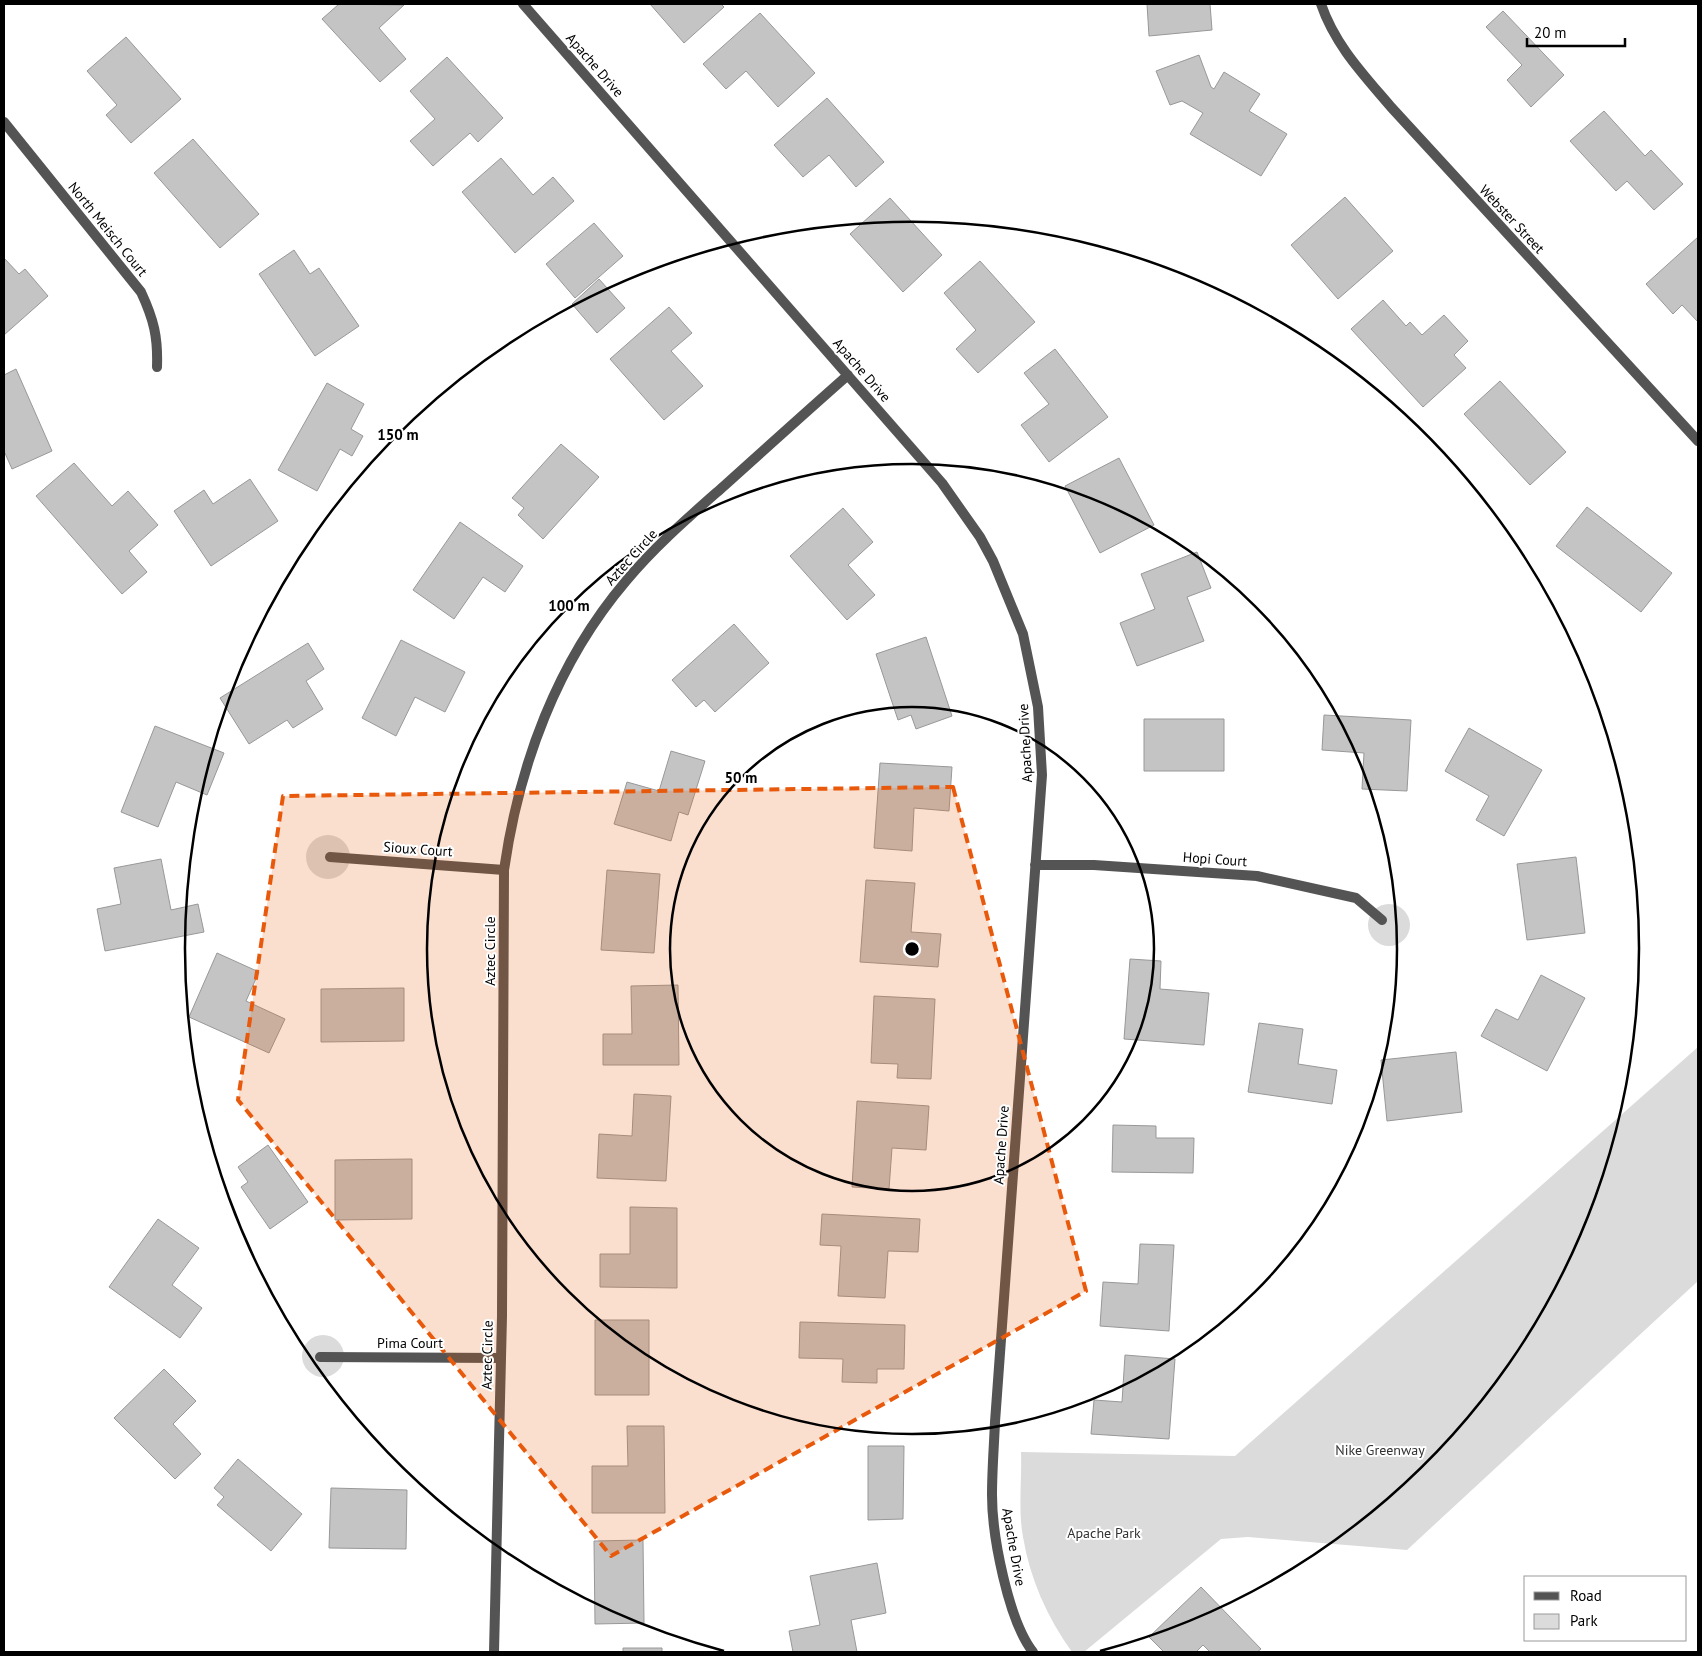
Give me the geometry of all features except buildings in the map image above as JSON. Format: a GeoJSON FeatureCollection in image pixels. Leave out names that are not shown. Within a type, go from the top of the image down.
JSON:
{"type":"FeatureCollection","features":[{"type":"Feature","properties":{"kind":"street","name":"Apache Drive"},"geometry":{"type":"LineString","coordinates":[[523,4],[942,483],[980,537],[1012,604],[1032,669],[1038,707],[1042,775],[995,1412],[992,1496],[994,1526],[1010,1607],[1033,1652]]}},
{"type":"Feature","properties":{"kind":"street","name":"Webster Street"},"geometry":{"type":"LineString","coordinates":[[1320,4],[1331,30],[1344,51],[1391,107],[1698,442]]}},
{"type":"Feature","properties":{"kind":"street","name":"North Meisch Court"},"geometry":{"type":"LineString","coordinates":[[4,122],[140,292],[153,318],[158,345],[157,368]]}},
{"type":"Feature","properties":{"kind":"street","name":"Aztec Circle"},"geometry":{"type":"LineString","coordinates":[[494,1652],[501,1358],[504,870],[509,835],[519,791],[540,725],[566,670],[590,629],[626,581],[676,529],[848,375]]}},
{"type":"Feature","properties":{"kind":"street","name":"Sioux Court"},"geometry":{"type":"LineString","coordinates":[[330,857],[504,870]]}},
{"type":"Feature","properties":{"kind":"street","name":"Hopi Court"},"geometry":{"type":"LineString","coordinates":[[1035,865],[1094,865],[1256,876],[1356,898],[1382,920]]}},
{"type":"Feature","properties":{"kind":"street","name":"Pima Court"},"geometry":{"type":"LineString","coordinates":[[320,1356],[501,1358]]}},
{"type":"Feature","properties":{"kind":"highlighted area"},"geometry":{"type":"Polygon","coordinates":[[[953,787],[1086,1291],[611,1556],[238,1100],[283,796],[953,787]]]}},
{"type":"Feature","properties":{"kind":"green space"},"geometry":{"type":"Polygon","coordinates":[[[328,835],[340,839],[346,845],[350,857],[346,869],[340,875],[328,879],[316,875],[310,869],[306,857],[310,845],[316,839],[328,835]]]}},
{"type":"Feature","properties":{"kind":"green space"},"geometry":{"type":"Polygon","coordinates":[[[1393,904],[1401,907],[1407,913],[1410,925],[1407,937],[1401,943],[1385,946],[1377,943],[1371,937],[1368,921],[1371,913],[1377,907],[1393,904]]]}},
{"type":"Feature","properties":{"kind":"green space","name":"Nike Greenway"},"geometry":{"type":"Polygon","coordinates":[[[1698,1047],[1698,1281],[1407,1550],[1248,1537],[1221,1539],[1084,1652],[1072,1652],[1047,1611],[1035,1583],[1026,1553],[1021,1516],[1021,1452],[1235,1456],[1698,1047]]]}},
{"type":"Feature","properties":{"kind":"green space"},"geometry":{"type":"Polygon","coordinates":[[[319,1335],[327,1335],[338,1341],[344,1356],[338,1371],[327,1377],[319,1377],[308,1371],[302,1360],[302,1352],[308,1341],[319,1335]]]}},
{"type":"Feature","properties":{"kind":"park label","name":"Apache Park"},"geometry":{"type":"Point","coordinates":[1104,1533]}}]}
